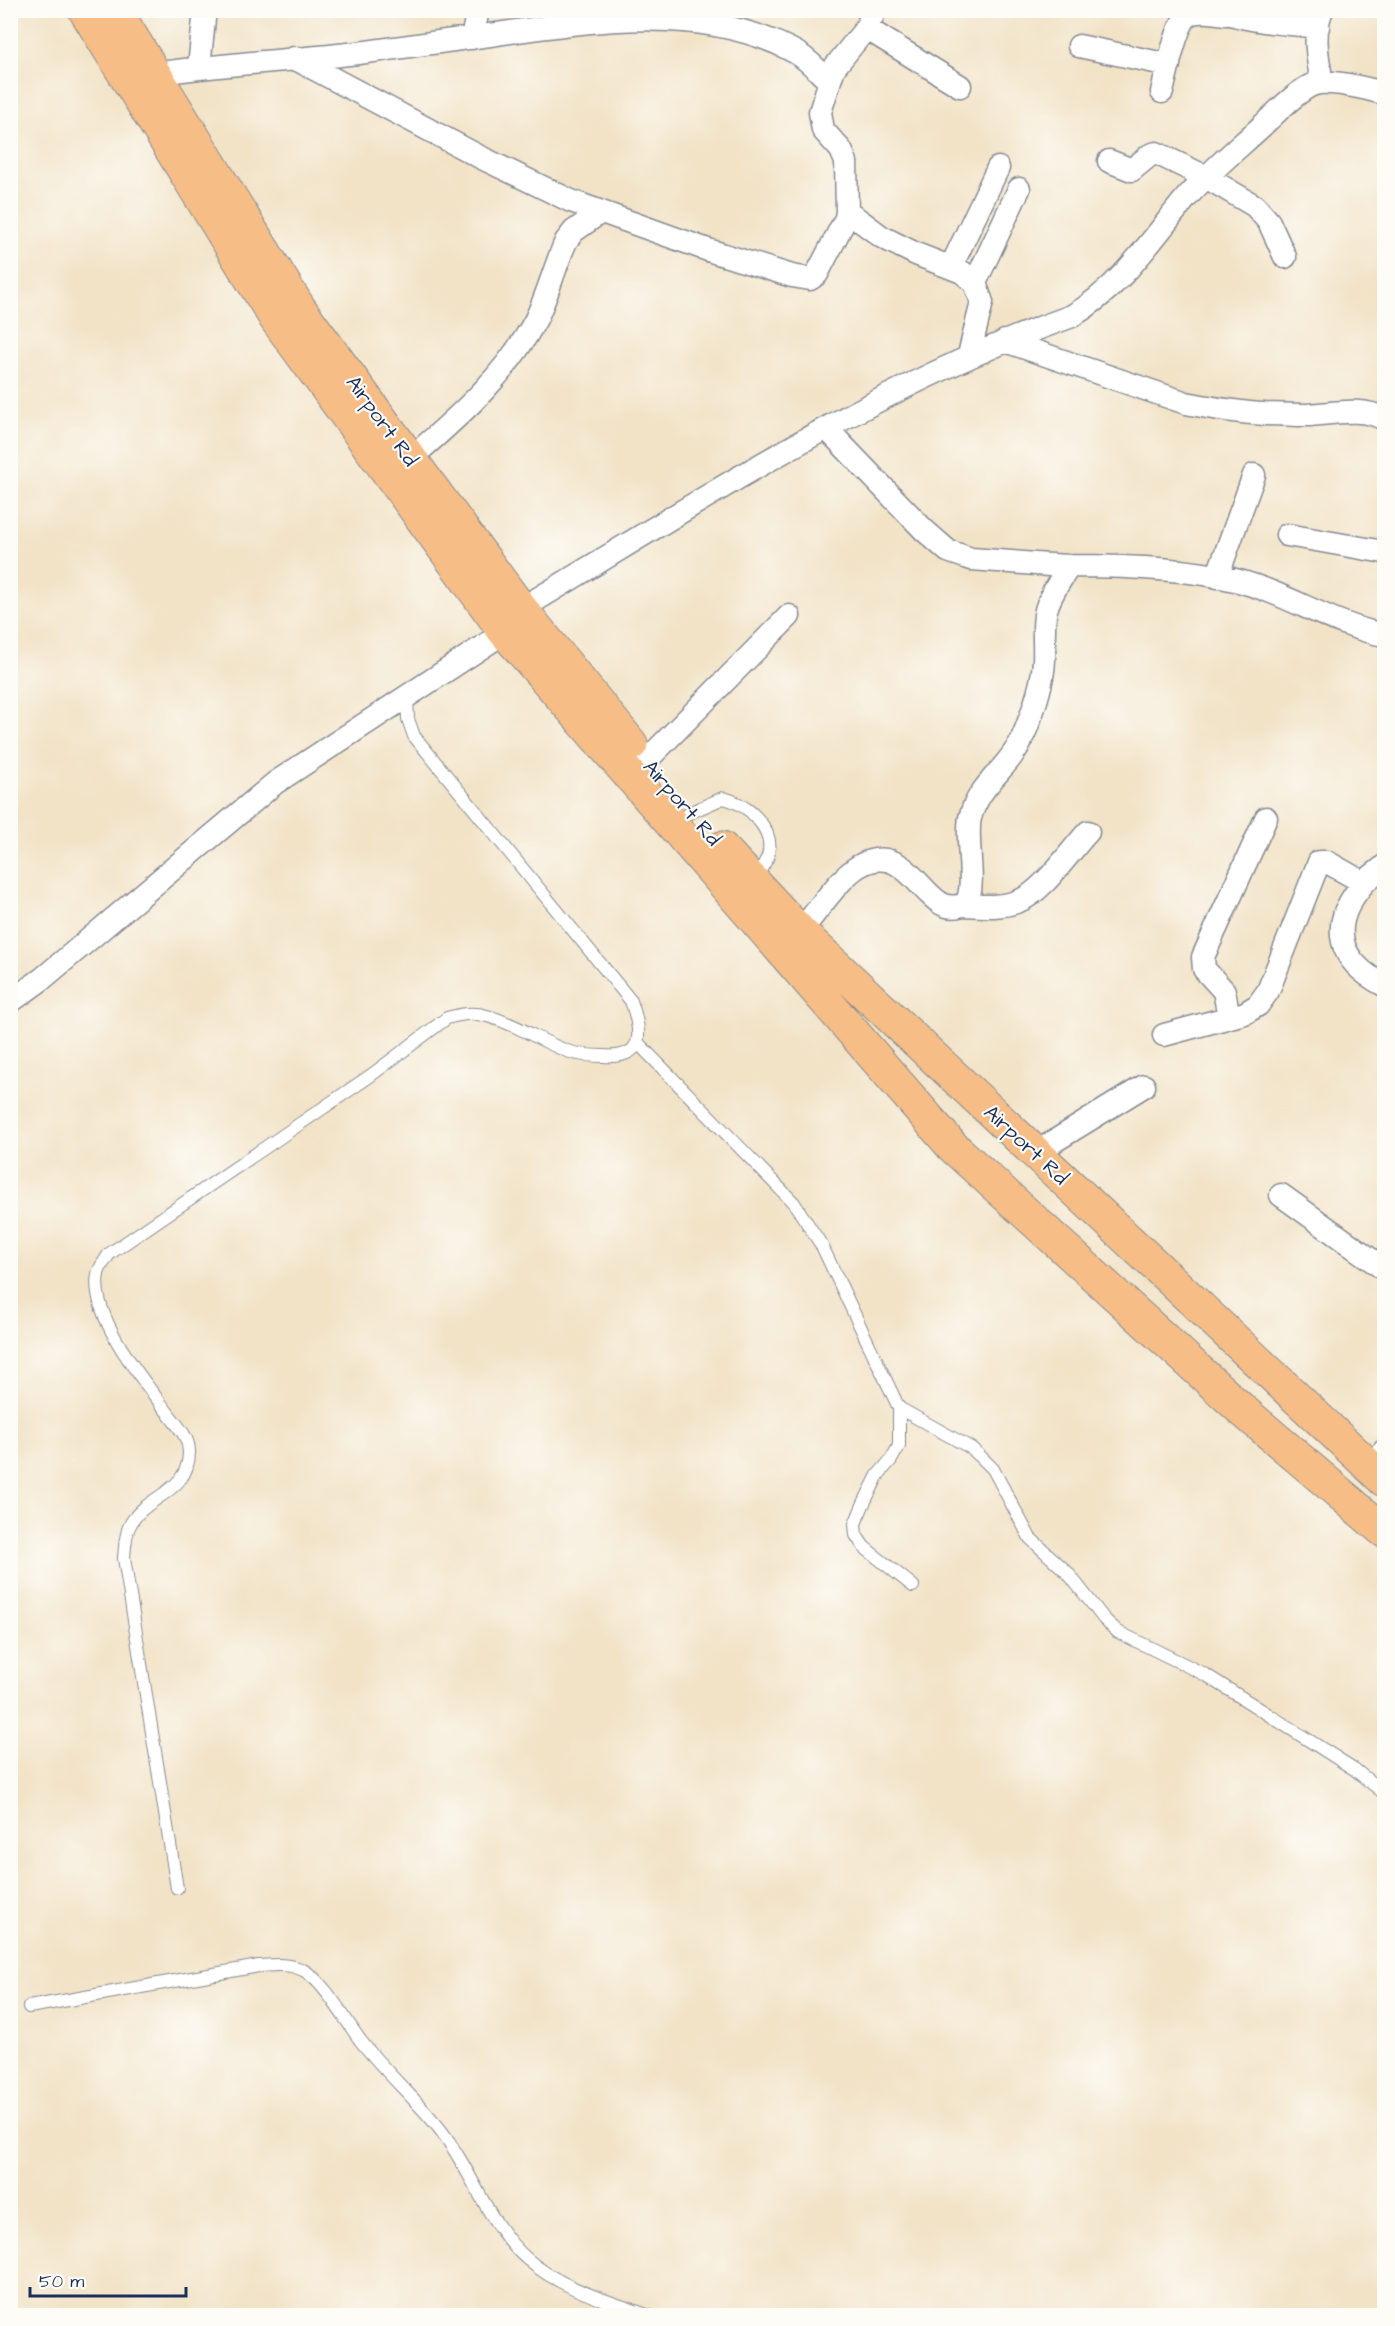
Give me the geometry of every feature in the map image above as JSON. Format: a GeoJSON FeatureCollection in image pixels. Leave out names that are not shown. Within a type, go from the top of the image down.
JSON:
{"type":"FeatureCollection","features":[{"type":"Feature","properties":{"kind":"main road"},"geometry":{"type":"LineString","coordinates":[[85,10],[276,319],[513,620],[952,1146],[1241,1409],[1384,1532]]}},
{"type":"Feature","properties":{"kind":"main road","name":"Airport Rd"},"geometry":{"type":"LineString","coordinates":[[115,10],[298,308],[410,459],[513,620],[646,761],[689,813],[800,932],[1035,1153],[1380,1466]]}},
{"type":"Feature","properties":{"kind":"street"},"geometry":{"type":"LineString","coordinates":[[199,67],[205,10]]}},
{"type":"Feature","properties":{"kind":"street"},"geometry":{"type":"LineString","coordinates":[[472,38],[478,10]]}},
{"type":"Feature","properties":{"kind":"street"},"geometry":{"type":"LineString","coordinates":[[1162,92],[1182,21],[1187,15],[1200,12],[1320,19],[1317,55],[1322,83]]}},
{"type":"Feature","properties":{"kind":"street"},"geometry":{"type":"LineString","coordinates":[[153,74],[199,67],[362,52],[609,19],[718,25],[760,35],[797,52],[829,81]]}},
{"type":"Feature","properties":{"kind":"street"},"geometry":{"type":"LineString","coordinates":[[294,58],[531,183],[601,212],[708,250],[805,279],[815,278],[846,219],[847,211],[846,162],[841,150],[824,130],[820,112],[829,81],[839,61],[871,19],[960,86]]}},
{"type":"Feature","properties":{"kind":"street"},"geometry":{"type":"LineString","coordinates":[[1079,46],[1169,65]]}},
{"type":"Feature","properties":{"kind":"street"},"geometry":{"type":"LineString","coordinates":[[10,1002],[42,979],[275,783],[406,698],[513,620],[726,486],[827,429],[969,355],[1072,316],[1114,286],[1206,177],[1304,90],[1322,83],[1384,93]]}},
{"type":"Feature","properties":{"kind":"street"},"geometry":{"type":"LineString","coordinates":[[1109,161],[1132,170],[1150,155],[1156,153],[1206,177],[1262,212],[1285,257]]}},
{"type":"Feature","properties":{"kind":"street"},"geometry":{"type":"LineString","coordinates":[[951,267],[998,168]]}},
{"type":"Feature","properties":{"kind":"street"},"geometry":{"type":"LineString","coordinates":[[975,283],[1019,189]]}},
{"type":"Feature","properties":{"kind":"street"},"geometry":{"type":"LineString","coordinates":[[847,211],[882,237],[916,254],[962,272],[975,283],[982,302],[969,355]]}},
{"type":"Feature","properties":{"kind":"street"},"geometry":{"type":"LineString","coordinates":[[410,459],[465,411],[503,370],[536,317],[566,241],[574,231],[601,212]]}},
{"type":"Feature","properties":{"kind":"street"},"geometry":{"type":"LineString","coordinates":[[1005,341],[1186,403],[1262,414],[1307,415],[1366,412],[1384,419]]}},
{"type":"Feature","properties":{"kind":"street"},"geometry":{"type":"LineString","coordinates":[[827,429],[924,530],[948,551],[971,559],[1069,566],[1123,567],[1217,577],[1256,586],[1345,624],[1384,635]]}},
{"type":"Feature","properties":{"kind":"street"},"geometry":{"type":"LineString","coordinates":[[1217,577],[1254,475]]}},
{"type":"Feature","properties":{"kind":"street"},"geometry":{"type":"LineString","coordinates":[[1287,535],[1384,552]]}},
{"type":"Feature","properties":{"kind":"street"},"geometry":{"type":"LineString","coordinates":[[800,932],[847,876],[857,867],[880,859],[901,865],[943,906],[955,908],[968,901],[970,816],[985,788],[1004,767],[1021,741],[1043,672],[1044,617],[1069,566]]}},
{"type":"Feature","properties":{"kind":"street"},"geometry":{"type":"LineString","coordinates":[[646,761],[789,616]]}},
{"type":"Feature","properties":{"kind":"street"},"geometry":{"type":"LineString","coordinates":[[1229,1017],[1224,992],[1204,969],[1203,957],[1266,818]]}},
{"type":"Feature","properties":{"kind":"street"},"geometry":{"type":"LineString","coordinates":[[963,905],[1007,905],[1033,894],[1088,831]]}},
{"type":"Feature","properties":{"kind":"street"},"geometry":{"type":"LineString","coordinates":[[1164,1035],[1253,1010],[1263,999],[1319,862],[1327,862],[1364,883]]}},
{"type":"Feature","properties":{"kind":"street"},"geometry":{"type":"LineString","coordinates":[[1384,866],[1364,883],[1345,914],[1340,928],[1345,949],[1354,963],[1368,976],[1384,985]]}},
{"type":"Feature","properties":{"kind":"street"},"geometry":{"type":"LineString","coordinates":[[1035,1153],[1144,1086]]}},
{"type":"Feature","properties":{"kind":"street"},"geometry":{"type":"LineString","coordinates":[[1281,1195],[1384,1269]]}},
{"type":"Feature","properties":{"kind":"lane"},"geometry":{"type":"LineString","coordinates":[[406,698],[408,719],[414,736],[631,1001],[636,1016],[638,1043],[794,1203],[822,1246],[899,1408],[899,1446],[878,1475],[855,1524],[856,1535],[864,1547],[913,1586]]}},
{"type":"Feature","properties":{"kind":"lane"},"geometry":{"type":"LineString","coordinates":[[689,813],[723,798],[739,803],[758,820],[767,835],[768,855],[753,882]]}},
{"type":"Feature","properties":{"kind":"lane"},"geometry":{"type":"LineString","coordinates":[[177,1888],[124,1558],[129,1526],[138,1514],[180,1481],[188,1467],[189,1450],[186,1436],[168,1414],[107,1325],[99,1300],[98,1273],[109,1254],[370,1076],[447,1018],[466,1014],[488,1016],[570,1052],[599,1056],[624,1056],[631,1052],[638,1043]]}},
{"type":"Feature","properties":{"kind":"lane"},"geometry":{"type":"LineString","coordinates":[[899,1408],[971,1448],[993,1468],[1022,1527],[1030,1538],[1068,1573],[1104,1619],[1118,1632],[1206,1674],[1354,1768],[1384,1792]]}},
{"type":"Feature","properties":{"kind":"lane"},"geometry":{"type":"LineString","coordinates":[[29,2007],[258,1966],[285,1964],[302,1970],[314,1977],[362,2042],[439,2128],[458,2156],[483,2204],[502,2232],[528,2260],[556,2279],[582,2291],[650,2316]]}}]}
